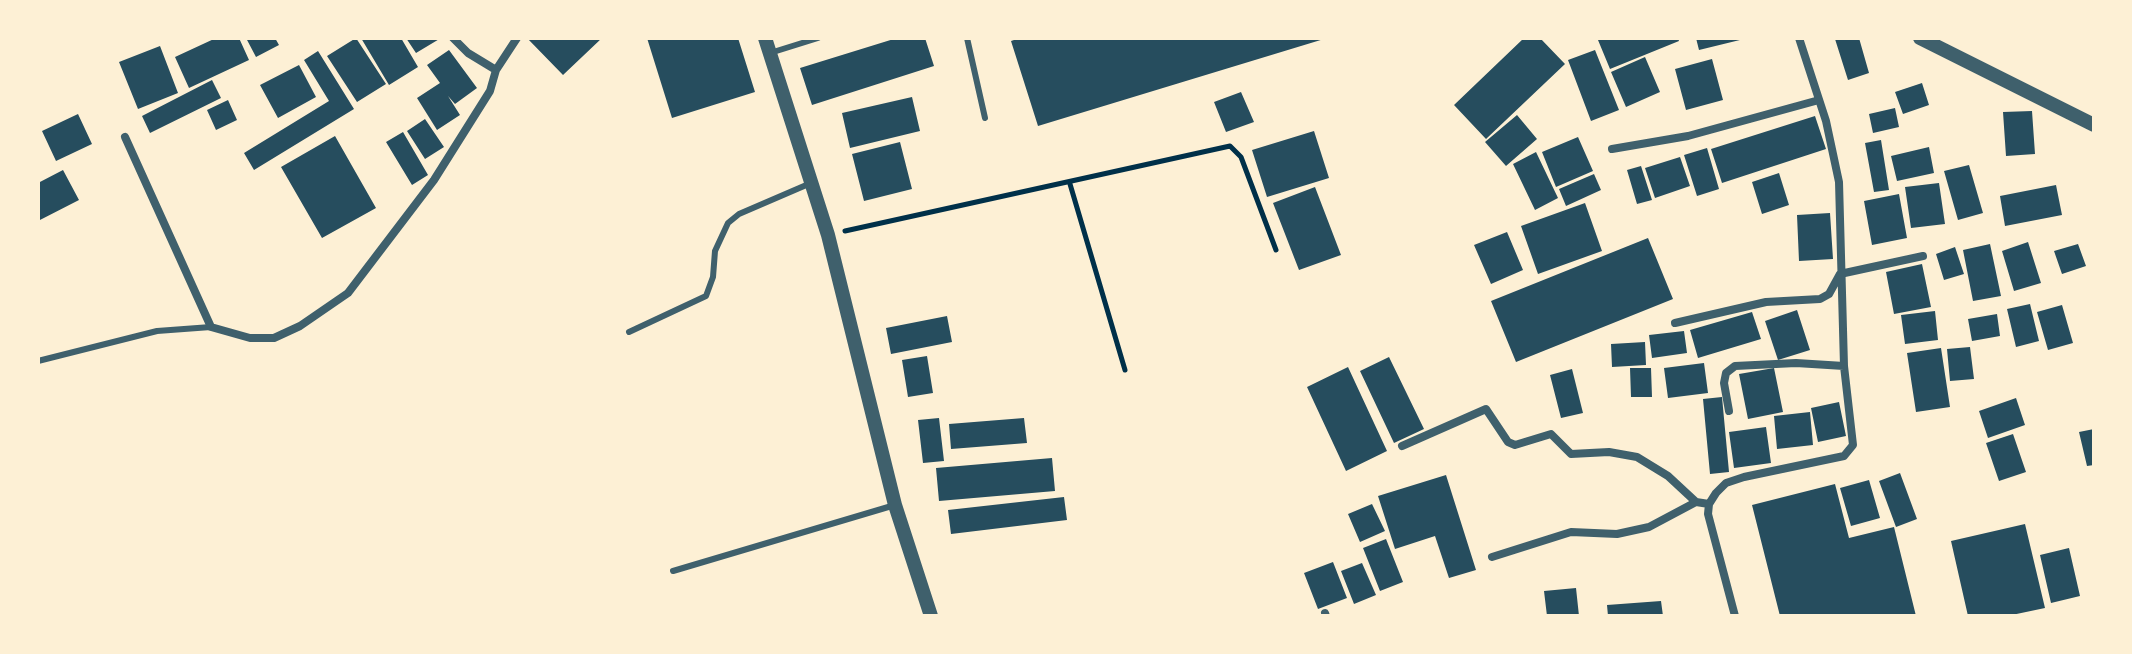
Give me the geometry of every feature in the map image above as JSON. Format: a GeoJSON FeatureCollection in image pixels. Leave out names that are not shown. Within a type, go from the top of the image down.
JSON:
{"type":"FeatureCollection","features":[{"type":"Feature","properties":{"kind":"street"},"geometry":{"type":"LineString","coordinates":[[453,38],[468,53],[496,70]]}},
{"type":"Feature","properties":{"kind":"street"},"geometry":{"type":"LineString","coordinates":[[125,137],[211,327],[250,338],[274,338],[295,330],[344,298],[434,180],[490,91],[496,70],[517,38]]}},
{"type":"Feature","properties":{"kind":"street"},"geometry":{"type":"LineString","coordinates":[[765,38],[828,235],[895,505],[931,616]]}},
{"type":"Feature","properties":{"kind":"street"},"geometry":{"type":"LineString","coordinates":[[1735,616],[1708,514],[1709,504],[1726,483],[1849,454],[1853,445],[1844,366],[1839,182],[1819,100],[1799,38]]}},
{"type":"Feature","properties":{"kind":"street"},"geometry":{"type":"LineString","coordinates":[[1920,38],[2094,125]]}},
{"type":"Feature","properties":{"kind":"street"},"geometry":{"type":"LineString","coordinates":[[1612,149],[1688,136],[1819,100]]}},
{"type":"Feature","properties":{"kind":"street"},"geometry":{"type":"LineString","coordinates":[[1675,323],[1766,302],[1820,299],[1829,294],[1840,274],[1923,256]]}},
{"type":"Feature","properties":{"kind":"street"},"geometry":{"type":"LineString","coordinates":[[1729,411],[1724,383],[1726,373],[1735,366],[1796,363],[1844,366]]}},
{"type":"Feature","properties":{"kind":"street"},"geometry":{"type":"LineString","coordinates":[[1402,446],[1486,409],[1508,442],[1515,445],[1551,434],[1571,454],[1609,452],[1637,457],[1668,476],[1696,502],[1709,504]]}},
{"type":"Feature","properties":{"kind":"street"},"geometry":{"type":"LineString","coordinates":[[1492,557],[1571,532],[1617,534],[1649,527],[1696,502]]}},
{"type":"Feature","properties":{"kind":"lane"},"geometry":{"type":"LineString","coordinates":[[770,53],[818,38]]}},
{"type":"Feature","properties":{"kind":"lane"},"geometry":{"type":"LineString","coordinates":[[967,38],[985,118]]}},
{"type":"Feature","properties":{"kind":"lane"},"geometry":{"type":"LineString","coordinates":[[629,332],[706,296],[713,277],[715,251],[728,223],[739,214],[811,183]]}},
{"type":"Feature","properties":{"kind":"lane"},"geometry":{"type":"LineString","coordinates":[[38,361],[157,331],[211,327]]}},
{"type":"Feature","properties":{"kind":"lane"},"geometry":{"type":"LineString","coordinates":[[673,571],[895,505]]}},
{"type":"Feature","properties":{"kind":"path"},"geometry":{"type":"LineString","coordinates":[[828,235],[1070,184],[1230,146],[1241,157],[1276,250]]}},
{"type":"Feature","properties":{"kind":"path"},"geometry":{"type":"LineString","coordinates":[[1070,184],[1125,370]]}},
{"type":"Feature","properties":{"kind":"building"},"geometry":{"type":"Polygon","coordinates":[[[216,38],[239,38],[249,60],[189,88],[175,57],[216,38]]]}},
{"type":"Feature","properties":{"kind":"building"},"geometry":{"type":"Polygon","coordinates":[[[246,38],[275,38],[279,45],[256,57],[246,38]]]}},
{"type":"Feature","properties":{"kind":"building"},"geometry":{"type":"Polygon","coordinates":[[[356,38],[386,84],[357,102],[327,56],[356,38]]]}},
{"type":"Feature","properties":{"kind":"building"},"geometry":{"type":"Polygon","coordinates":[[[361,38],[401,38],[418,67],[389,85],[361,38]]]}},
{"type":"Feature","properties":{"kind":"building"},"geometry":{"type":"Polygon","coordinates":[[[406,38],[441,38],[416,53],[406,38]]]}},
{"type":"Feature","properties":{"kind":"building"},"geometry":{"type":"Polygon","coordinates":[[[527,38],[602,38],[563,75],[527,38]]]}},
{"type":"Feature","properties":{"kind":"building"},"geometry":{"type":"Polygon","coordinates":[[[647,38],[738,38],[755,92],[672,118],[647,38]]]}},
{"type":"Feature","properties":{"kind":"building"},"geometry":{"type":"Polygon","coordinates":[[[897,38],[925,38],[934,66],[812,105],[800,68],[897,38]]]}},
{"type":"Feature","properties":{"kind":"building"},"geometry":{"type":"Polygon","coordinates":[[[1020,38],[1324,39],[1038,126],[1011,41],[1020,38]]]}},
{"type":"Feature","properties":{"kind":"building"},"geometry":{"type":"Polygon","coordinates":[[[1524,38],[1540,38],[1565,64],[1486,139],[1454,105],[1524,38]]]}},
{"type":"Feature","properties":{"kind":"building"},"geometry":{"type":"Polygon","coordinates":[[[1678,38],[1679,41],[1610,69],[1598,40],[1678,38]]]}},
{"type":"Feature","properties":{"kind":"building"},"geometry":{"type":"Polygon","coordinates":[[[1696,38],[1744,38],[1744,39],[1699,50],[1696,38]]]}},
{"type":"Feature","properties":{"kind":"building"},"geometry":{"type":"Polygon","coordinates":[[[1859,38],[1869,73],[1848,80],[1835,39],[1859,38]]]}},
{"type":"Feature","properties":{"kind":"building"},"geometry":{"type":"Polygon","coordinates":[[[160,46],[178,93],[138,109],[119,62],[160,46]]]}},
{"type":"Feature","properties":{"kind":"building"},"geometry":{"type":"Polygon","coordinates":[[[449,50],[477,88],[455,104],[448,96],[460,115],[437,130],[417,98],[440,83],[427,65],[449,50]]]}},
{"type":"Feature","properties":{"kind":"building"},"geometry":{"type":"Polygon","coordinates":[[[1595,50],[1619,110],[1591,121],[1568,60],[1595,50]]]}},
{"type":"Feature","properties":{"kind":"building"},"geometry":{"type":"Polygon","coordinates":[[[318,51],[354,109],[254,170],[244,153],[329,101],[304,60],[318,51]]]}},
{"type":"Feature","properties":{"kind":"building"},"geometry":{"type":"Polygon","coordinates":[[[1645,57],[1660,92],[1626,107],[1611,72],[1645,57]]]}},
{"type":"Feature","properties":{"kind":"building"},"geometry":{"type":"Polygon","coordinates":[[[1712,59],[1723,100],[1686,110],[1675,69],[1712,59]]]}},
{"type":"Feature","properties":{"kind":"building"},"geometry":{"type":"Polygon","coordinates":[[[299,65],[316,97],[278,118],[260,85],[299,65]]]}},
{"type":"Feature","properties":{"kind":"building"},"geometry":{"type":"Polygon","coordinates":[[[212,80],[221,98],[150,133],[142,116],[212,80]]]}},
{"type":"Feature","properties":{"kind":"building"},"geometry":{"type":"Polygon","coordinates":[[[1922,83],[1929,105],[1903,114],[1895,92],[1922,83]]]}},
{"type":"Feature","properties":{"kind":"building"},"geometry":{"type":"Polygon","coordinates":[[[1241,92],[1254,122],[1226,132],[1214,102],[1241,92]]]}},
{"type":"Feature","properties":{"kind":"building"},"geometry":{"type":"Polygon","coordinates":[[[912,97],[920,131],[850,148],[842,113],[912,97]]]}},
{"type":"Feature","properties":{"kind":"building"},"geometry":{"type":"Polygon","coordinates":[[[228,100],[237,120],[216,130],[207,110],[228,100]]]}},
{"type":"Feature","properties":{"kind":"building"},"geometry":{"type":"Polygon","coordinates":[[[1895,108],[1899,127],[1873,133],[1869,114],[1895,108]]]}},
{"type":"Feature","properties":{"kind":"building"},"geometry":{"type":"Polygon","coordinates":[[[2032,111],[2035,154],[2006,156],[2003,112],[2032,111]]]}},
{"type":"Feature","properties":{"kind":"building"},"geometry":{"type":"Polygon","coordinates":[[[78,114],[92,144],[56,161],[42,131],[78,114]]]}},
{"type":"Feature","properties":{"kind":"building"},"geometry":{"type":"Polygon","coordinates":[[[1517,115],[1537,139],[1506,166],[1485,142],[1517,115]]]}},
{"type":"Feature","properties":{"kind":"building"},"geometry":{"type":"Polygon","coordinates":[[[1815,116],[1826,149],[1722,183],[1711,149],[1815,116]]]}},
{"type":"Feature","properties":{"kind":"building"},"geometry":{"type":"Polygon","coordinates":[[[425,119],[444,147],[425,159],[407,131],[425,119]]]}},
{"type":"Feature","properties":{"kind":"building"},"geometry":{"type":"Polygon","coordinates":[[[1314,131],[1329,178],[1267,197],[1252,150],[1314,131]]]}},
{"type":"Feature","properties":{"kind":"building"},"geometry":{"type":"Polygon","coordinates":[[[403,132],[428,175],[412,185],[386,142],[403,132]]]}},
{"type":"Feature","properties":{"kind":"building"},"geometry":{"type":"Polygon","coordinates":[[[335,136],[376,208],[322,238],[281,167],[335,136]]]}},
{"type":"Feature","properties":{"kind":"building"},"geometry":{"type":"Polygon","coordinates":[[[1578,137],[1593,171],[1556,187],[1542,152],[1578,137]]]}},
{"type":"Feature","properties":{"kind":"building"},"geometry":{"type":"Polygon","coordinates":[[[1881,140],[1889,190],[1874,192],[1865,143],[1881,140]]]}},
{"type":"Feature","properties":{"kind":"building"},"geometry":{"type":"Polygon","coordinates":[[[900,142],[912,189],[864,201],[852,154],[900,142]]]}},
{"type":"Feature","properties":{"kind":"building"},"geometry":{"type":"Polygon","coordinates":[[[1929,147],[1934,173],[1897,181],[1891,156],[1929,147]]]}},
{"type":"Feature","properties":{"kind":"building"},"geometry":{"type":"Polygon","coordinates":[[[1707,148],[1719,189],[1697,196],[1684,155],[1707,148]]]}},
{"type":"Feature","properties":{"kind":"building"},"geometry":{"type":"Polygon","coordinates":[[[1536,152],[1558,198],[1535,210],[1513,164],[1536,152]]]}},
{"type":"Feature","properties":{"kind":"building"},"geometry":{"type":"Polygon","coordinates":[[[1680,157],[1690,186],[1655,198],[1645,168],[1680,157]]]}},
{"type":"Feature","properties":{"kind":"building"},"geometry":{"type":"Polygon","coordinates":[[[1969,165],[1983,213],[1958,220],[1944,171],[1969,165]]]}},
{"type":"Feature","properties":{"kind":"building"},"geometry":{"type":"Polygon","coordinates":[[[1641,166],[1652,200],[1637,204],[1627,170],[1641,166]]]}},
{"type":"Feature","properties":{"kind":"building"},"geometry":{"type":"Polygon","coordinates":[[[63,170],[79,200],[38,221],[38,183],[63,170]]]}},
{"type":"Feature","properties":{"kind":"building"},"geometry":{"type":"Polygon","coordinates":[[[1779,173],[1789,205],[1762,214],[1752,182],[1779,173]]]}},
{"type":"Feature","properties":{"kind":"building"},"geometry":{"type":"Polygon","coordinates":[[[1594,174],[1601,190],[1566,206],[1559,189],[1594,174]]]}},
{"type":"Feature","properties":{"kind":"building"},"geometry":{"type":"Polygon","coordinates":[[[1939,183],[1945,224],[1911,228],[1905,187],[1939,183]]]}},
{"type":"Feature","properties":{"kind":"building"},"geometry":{"type":"Polygon","coordinates":[[[2056,185],[2062,215],[2005,226],[2000,196],[2056,185]]]}},
{"type":"Feature","properties":{"kind":"building"},"geometry":{"type":"Polygon","coordinates":[[[1315,187],[1341,255],[1299,270],[1273,203],[1315,187]]]}},
{"type":"Feature","properties":{"kind":"building"},"geometry":{"type":"Polygon","coordinates":[[[1899,194],[1907,238],[1872,245],[1864,201],[1899,194]]]}},
{"type":"Feature","properties":{"kind":"building"},"geometry":{"type":"Polygon","coordinates":[[[1585,203],[1602,251],[1538,274],[1521,226],[1585,203]]]}},
{"type":"Feature","properties":{"kind":"building"},"geometry":{"type":"Polygon","coordinates":[[[1830,213],[1833,259],[1799,261],[1797,215],[1830,213]]]}},
{"type":"Feature","properties":{"kind":"building"},"geometry":{"type":"Polygon","coordinates":[[[1507,232],[1523,270],[1491,284],[1474,245],[1507,232]]]}},
{"type":"Feature","properties":{"kind":"building"},"geometry":{"type":"Polygon","coordinates":[[[1648,238],[1673,299],[1516,362],[1491,301],[1648,238]]]}},
{"type":"Feature","properties":{"kind":"building"},"geometry":{"type":"Polygon","coordinates":[[[2028,242],[2041,283],[2014,291],[2002,251],[2028,242]]]}},
{"type":"Feature","properties":{"kind":"building"},"geometry":{"type":"Polygon","coordinates":[[[1990,244],[2001,296],[1973,301],[1963,250],[1990,244]]]}},
{"type":"Feature","properties":{"kind":"building"},"geometry":{"type":"Polygon","coordinates":[[[2078,244],[2086,266],[2062,274],[2054,251],[2078,244]]]}},
{"type":"Feature","properties":{"kind":"building"},"geometry":{"type":"Polygon","coordinates":[[[1955,247],[1964,274],[1944,280],[1936,254],[1955,247]]]}},
{"type":"Feature","properties":{"kind":"building"},"geometry":{"type":"Polygon","coordinates":[[[1922,264],[1931,307],[1894,314],[1886,272],[1922,264]]]}},
{"type":"Feature","properties":{"kind":"building"},"geometry":{"type":"Polygon","coordinates":[[[2030,304],[2039,341],[2016,347],[2007,309],[2030,304]]]}},
{"type":"Feature","properties":{"kind":"building"},"geometry":{"type":"Polygon","coordinates":[[[2062,305],[2073,343],[2048,350],[2037,312],[2062,305]]]}},
{"type":"Feature","properties":{"kind":"building"},"geometry":{"type":"Polygon","coordinates":[[[1797,310],[1810,350],[1778,360],[1765,321],[1797,310]]]}},
{"type":"Feature","properties":{"kind":"building"},"geometry":{"type":"Polygon","coordinates":[[[1935,311],[1938,340],[1905,344],[1901,315],[1935,311]]]}},
{"type":"Feature","properties":{"kind":"building"},"geometry":{"type":"Polygon","coordinates":[[[1752,312],[1761,339],[1698,358],[1690,330],[1752,312]]]}},
{"type":"Feature","properties":{"kind":"building"},"geometry":{"type":"Polygon","coordinates":[[[1997,314],[2000,336],[1972,341],[1968,319],[1997,314]]]}},
{"type":"Feature","properties":{"kind":"building"},"geometry":{"type":"Polygon","coordinates":[[[947,316],[952,342],[891,354],[886,328],[947,316]]]}},
{"type":"Feature","properties":{"kind":"building"},"geometry":{"type":"Polygon","coordinates":[[[1684,331],[1687,353],[1652,358],[1649,335],[1684,331]]]}},
{"type":"Feature","properties":{"kind":"building"},"geometry":{"type":"Polygon","coordinates":[[[1645,342],[1646,365],[1612,367],[1611,344],[1645,342]]]}},
{"type":"Feature","properties":{"kind":"building"},"geometry":{"type":"Polygon","coordinates":[[[1970,347],[1974,379],[1950,381],[1947,349],[1970,347]]]}},
{"type":"Feature","properties":{"kind":"building"},"geometry":{"type":"Polygon","coordinates":[[[1941,348],[1950,407],[1916,412],[1907,353],[1941,348]]]}},
{"type":"Feature","properties":{"kind":"building"},"geometry":{"type":"Polygon","coordinates":[[[927,356],[933,393],[908,397],[902,360],[927,356]]]}},
{"type":"Feature","properties":{"kind":"building"},"geometry":{"type":"Polygon","coordinates":[[[1389,357],[1424,429],[1394,443],[1360,371],[1389,357]]]}},
{"type":"Feature","properties":{"kind":"building"},"geometry":{"type":"Polygon","coordinates":[[[1704,363],[1708,393],[1668,398],[1664,368],[1704,363]]]}},
{"type":"Feature","properties":{"kind":"building"},"geometry":{"type":"Polygon","coordinates":[[[1348,367],[1387,451],[1346,471],[1307,387],[1348,367]]]}},
{"type":"Feature","properties":{"kind":"building"},"geometry":{"type":"Polygon","coordinates":[[[1630,368],[1651,368],[1652,397],[1631,397],[1630,368]]]}},
{"type":"Feature","properties":{"kind":"building"},"geometry":{"type":"Polygon","coordinates":[[[1774,368],[1783,412],[1748,419],[1739,374],[1774,368]]]}},
{"type":"Feature","properties":{"kind":"building"},"geometry":{"type":"Polygon","coordinates":[[[1572,369],[1583,413],[1561,418],[1550,375],[1572,369]]]}},
{"type":"Feature","properties":{"kind":"building"},"geometry":{"type":"Polygon","coordinates":[[[1722,397],[1729,472],[1710,474],[1703,399],[1722,397]]]}},
{"type":"Feature","properties":{"kind":"building"},"geometry":{"type":"Polygon","coordinates":[[[2016,398],[2025,425],[1988,438],[1979,411],[2016,398]]]}},
{"type":"Feature","properties":{"kind":"building"},"geometry":{"type":"Polygon","coordinates":[[[1839,402],[1846,436],[1818,442],[1811,408],[1839,402]]]}},
{"type":"Feature","properties":{"kind":"building"},"geometry":{"type":"Polygon","coordinates":[[[1810,412],[1813,445],[1777,449],[1774,416],[1810,412]]]}},
{"type":"Feature","properties":{"kind":"building"},"geometry":{"type":"Polygon","coordinates":[[[939,418],[944,461],[923,463],[918,420],[939,418]]]}},
{"type":"Feature","properties":{"kind":"building"},"geometry":{"type":"Polygon","coordinates":[[[1024,418],[1027,443],[951,449],[949,424],[1024,418]]]}},
{"type":"Feature","properties":{"kind":"building"},"geometry":{"type":"Polygon","coordinates":[[[1766,427],[1771,463],[1734,468],[1729,432],[1766,427]]]}},
{"type":"Feature","properties":{"kind":"building"},"geometry":{"type":"Polygon","coordinates":[[[2094,429],[2094,465],[2087,466],[2079,432],[2094,429]]]}},
{"type":"Feature","properties":{"kind":"building"},"geometry":{"type":"Polygon","coordinates":[[[2013,434],[2026,472],[1999,481],[1986,443],[2013,434]]]}},
{"type":"Feature","properties":{"kind":"building"},"geometry":{"type":"Polygon","coordinates":[[[1052,458],[1055,491],[939,501],[936,468],[1052,458]]]}},
{"type":"Feature","properties":{"kind":"building"},"geometry":{"type":"Polygon","coordinates":[[[1900,473],[1917,519],[1896,527],[1879,481],[1900,473]]]}},
{"type":"Feature","properties":{"kind":"building"},"geometry":{"type":"Polygon","coordinates":[[[1446,475],[1476,570],[1449,578],[1435,536],[1395,549],[1378,496],[1446,475]]]}},
{"type":"Feature","properties":{"kind":"building"},"geometry":{"type":"Polygon","coordinates":[[[1869,480],[1880,518],[1851,526],[1840,488],[1869,480]]]}},
{"type":"Feature","properties":{"kind":"building"},"geometry":{"type":"Polygon","coordinates":[[[1835,484],[1849,538],[1894,527],[1916,616],[1780,616],[1752,505],[1835,484]]]}},
{"type":"Feature","properties":{"kind":"building"},"geometry":{"type":"Polygon","coordinates":[[[1064,497],[1067,520],[951,534],[948,510],[1064,497]]]}},
{"type":"Feature","properties":{"kind":"building"},"geometry":{"type":"Polygon","coordinates":[[[1372,504],[1385,531],[1360,542],[1348,514],[1372,504]]]}},
{"type":"Feature","properties":{"kind":"building"},"geometry":{"type":"Polygon","coordinates":[[[2025,524],[2045,608],[2007,616],[1968,616],[1951,541],[2025,524]]]}},
{"type":"Feature","properties":{"kind":"building"},"geometry":{"type":"Polygon","coordinates":[[[1386,539],[1403,582],[1380,591],[1363,548],[1386,539]]]}},
{"type":"Feature","properties":{"kind":"building"},"geometry":{"type":"Polygon","coordinates":[[[2069,548],[2080,596],[2051,603],[2040,555],[2069,548]]]}},
{"type":"Feature","properties":{"kind":"building"},"geometry":{"type":"Polygon","coordinates":[[[1333,562],[1347,598],[1318,609],[1304,573],[1333,562]]]}},
{"type":"Feature","properties":{"kind":"building"},"geometry":{"type":"Polygon","coordinates":[[[1362,563],[1376,595],[1354,604],[1341,571],[1362,563]]]}},
{"type":"Feature","properties":{"kind":"building"},"geometry":{"type":"Polygon","coordinates":[[[1576,588],[1579,616],[1547,616],[1544,591],[1576,588]]]}},
{"type":"Feature","properties":{"kind":"building"},"geometry":{"type":"Polygon","coordinates":[[[1661,601],[1663,616],[1608,616],[1607,605],[1661,601]]]}}]}
